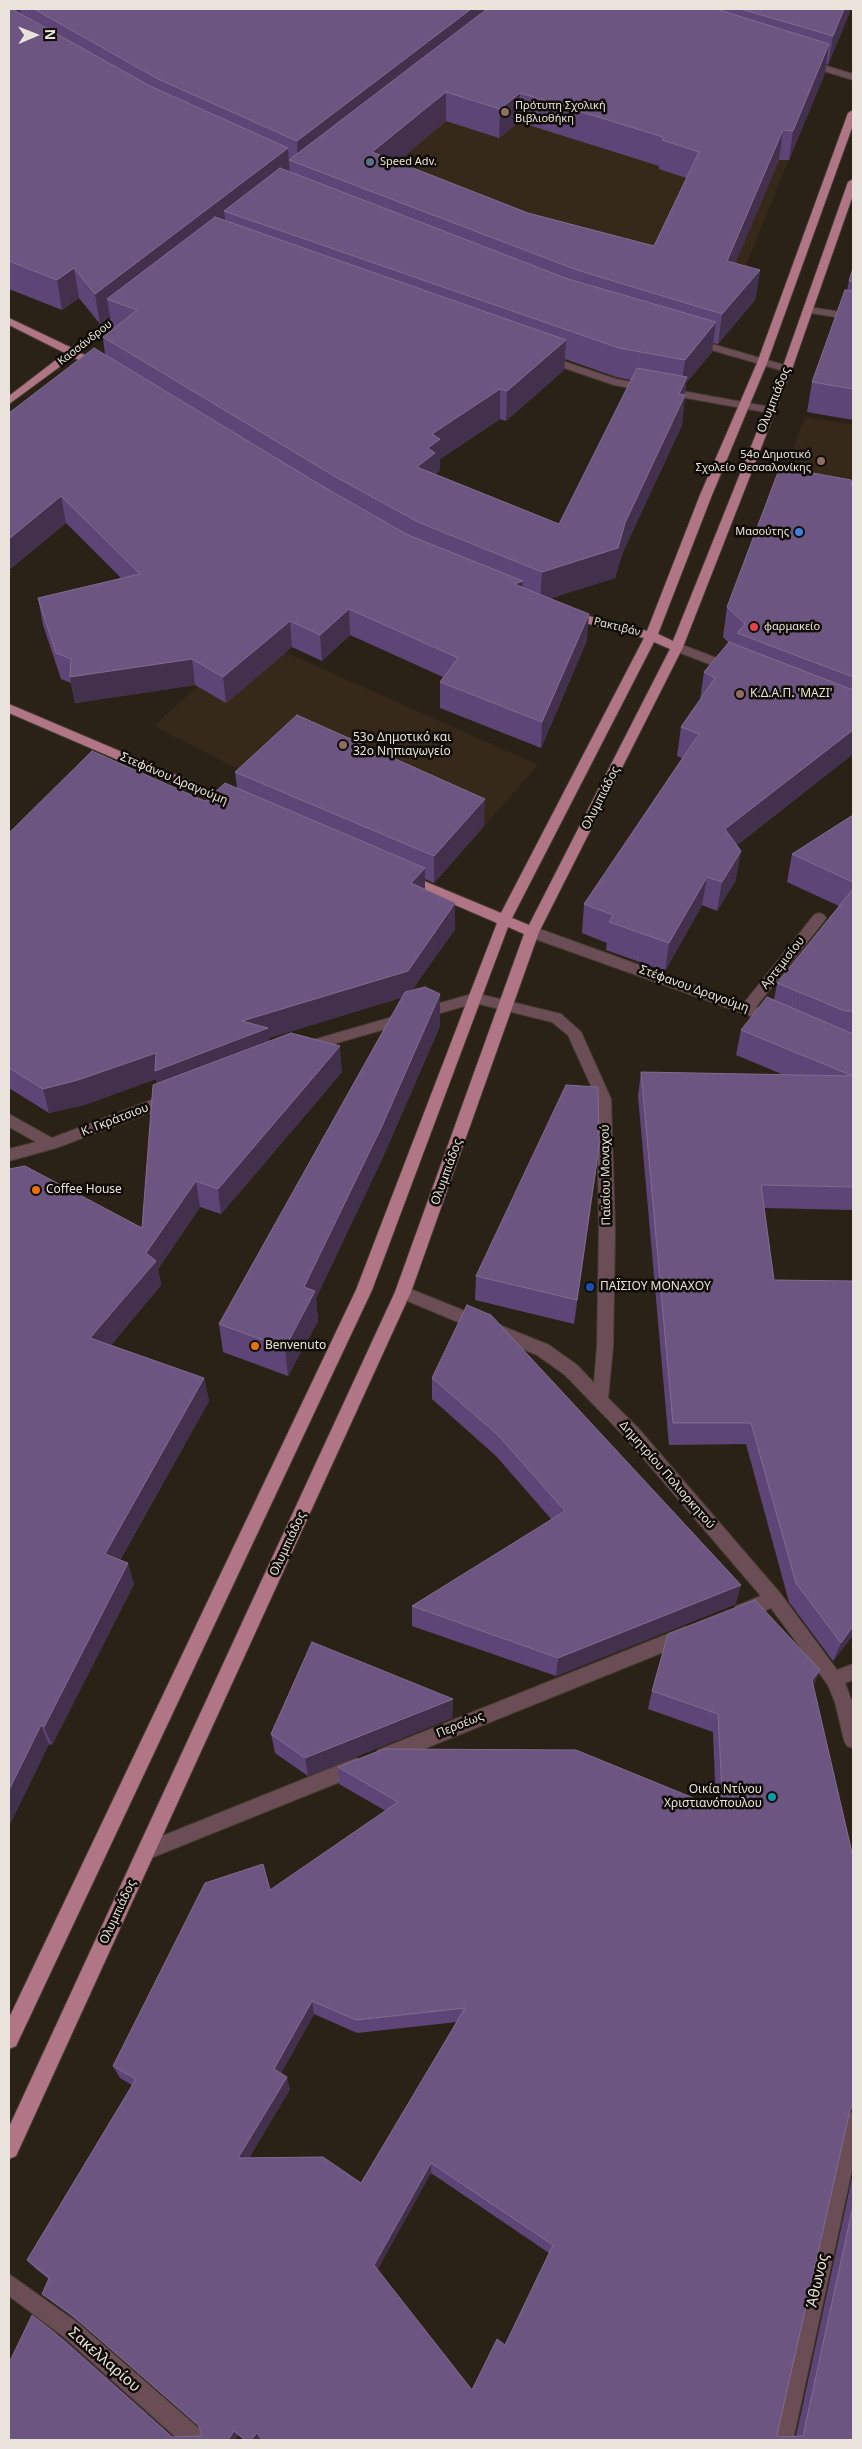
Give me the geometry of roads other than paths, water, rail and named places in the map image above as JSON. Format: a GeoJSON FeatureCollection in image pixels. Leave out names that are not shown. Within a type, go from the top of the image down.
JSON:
{"type":"FeatureCollection","features":[{"type":"Feature","properties":{"kind":"main road","name":"Ολυμπιάδος"},"geometry":{"type":"LineString","coordinates":[[9,2039],[364,1290],[504,921],[651,636],[762,363],[853,113]]}},
{"type":"Feature","properties":{"kind":"main road","name":"Ολυμπιάδος"},"geometry":{"type":"LineString","coordinates":[[9,2149],[403,1292],[532,932],[677,647],[787,370],[853,182]]}},
{"type":"Feature","properties":{"kind":"main road","name":"Κασσάνδρου"},"geometry":{"type":"LineString","coordinates":[[9,401],[131,307]]}},
{"type":"Feature","properties":{"kind":"main road"},"geometry":{"type":"LineString","coordinates":[[9,321],[73,352],[107,373]]}},
{"type":"Feature","properties":{"kind":"main road","name":"Ρακτιβάν"},"geometry":{"type":"LineString","coordinates":[[559,613],[651,636],[677,647]]}},
{"type":"Feature","properties":{"kind":"main road","name":"Στεφάνου Δραγούμη"},"geometry":{"type":"LineString","coordinates":[[9,708],[95,750],[244,809]]}},
{"type":"Feature","properties":{"kind":"main road"},"geometry":{"type":"LineString","coordinates":[[398,875],[532,932]]}},
{"type":"Feature","properties":{"kind":"street"},"geometry":{"type":"LineString","coordinates":[[797,60],[853,77]]}},
{"type":"Feature","properties":{"kind":"street"},"geometry":{"type":"LineString","coordinates":[[809,310],[853,317]]}},
{"type":"Feature","properties":{"kind":"street"},"geometry":{"type":"LineString","coordinates":[[680,338],[787,370]]}},
{"type":"Feature","properties":{"kind":"street"},"geometry":{"type":"LineString","coordinates":[[531,353],[614,382],[770,410]]}},
{"type":"Feature","properties":{"kind":"street","name":"Ρακτιβάν"},"geometry":{"type":"LineString","coordinates":[[677,647],[747,674]]}},
{"type":"Feature","properties":{"kind":"street","name":"Αρτεμισίου"},"geometry":{"type":"LineString","coordinates":[[748,1008],[819,918]]}},
{"type":"Feature","properties":{"kind":"street","name":"Στέφανου Δραγούμη"},"geometry":{"type":"LineString","coordinates":[[532,932],[748,1008],[783,1023]]}},
{"type":"Feature","properties":{"kind":"street"},"geometry":{"type":"LineString","coordinates":[[296,1051],[475,998],[506,1005]]}},
{"type":"Feature","properties":{"kind":"street","name":"Παϊσίου Μοναχού"},"geometry":{"type":"LineString","coordinates":[[506,1005],[556,1018],[574,1032],[604,1099],[605,1347],[600,1399]]}},
{"type":"Feature","properties":{"kind":"street","name":"Κ. Γκράτσιου"},"geometry":{"type":"LineString","coordinates":[[9,1155],[51,1144],[187,1092]]}},
{"type":"Feature","properties":{"kind":"street"},"geometry":{"type":"LineString","coordinates":[[9,1120],[51,1144]]}},
{"type":"Feature","properties":{"kind":"street","name":"Δημητρίου Πολιορκητού"},"geometry":{"type":"LineString","coordinates":[[403,1292],[543,1350],[571,1370],[600,1399],[774,1599],[834,1679],[844,1702],[853,1740]]}},
{"type":"Feature","properties":{"kind":"street"},"geometry":{"type":"LineString","coordinates":[[728,1618],[774,1599]]}},
{"type":"Feature","properties":{"kind":"street","name":"Περσέως"},"geometry":{"type":"LineString","coordinates":[[146,1852],[700,1629]]}},
{"type":"Feature","properties":{"kind":"street"},"geometry":{"type":"LineString","coordinates":[[834,1679],[853,1672]]}},
{"type":"Feature","properties":{"kind":"street","name":"Άθωνος"},"geometry":{"type":"LineString","coordinates":[[782,2440],[853,2122]]}},
{"type":"Feature","properties":{"kind":"street","name":"Σακελλαρίου"},"geometry":{"type":"LineString","coordinates":[[9,2284],[71,2330],[195,2440]]}},
{"type":"Feature","properties":{"kind":"place","name":"Πρότυπη Σχολική Βιβλιοθήκη"},"geometry":{"type":"Point","coordinates":[505,112]}},
{"type":"Feature","properties":{"kind":"place","name":"Speed Adv."},"geometry":{"type":"Point","coordinates":[370,162]}},
{"type":"Feature","properties":{"kind":"place","name":"54ο Δημοτικό Σχολείο Θεσσαλονίκης"},"geometry":{"type":"Point","coordinates":[821,461]}},
{"type":"Feature","properties":{"kind":"place","name":"Μασούτης"},"geometry":{"type":"Point","coordinates":[799,532]}},
{"type":"Feature","properties":{"kind":"place","name":"φαρμακείο"},"geometry":{"type":"Point","coordinates":[754,627]}},
{"type":"Feature","properties":{"kind":"place","name":"Κ.Δ.Α.Π. 'ΜΑΖΙ'"},"geometry":{"type":"Point","coordinates":[740,694]}},
{"type":"Feature","properties":{"kind":"place","name":"53ο Δημοτικό και 32ο Νηπιαγωγείο"},"geometry":{"type":"Point","coordinates":[343,745]}},
{"type":"Feature","properties":{"kind":"place","name":"Coffee House"},"geometry":{"type":"Point","coordinates":[36,1190]}},
{"type":"Feature","properties":{"kind":"place","name":"ΠΑΪΣΙΟΥ ΜΟΝΑΧΟΥ"},"geometry":{"type":"Point","coordinates":[590,1287]}},
{"type":"Feature","properties":{"kind":"place","name":"Benvenuto"},"geometry":{"type":"Point","coordinates":[255,1346]}},
{"type":"Feature","properties":{"kind":"place","name":"Οικία Ντίνου Χριστιανόπουλου"},"geometry":{"type":"Point","coordinates":[772,1797]}}]}
